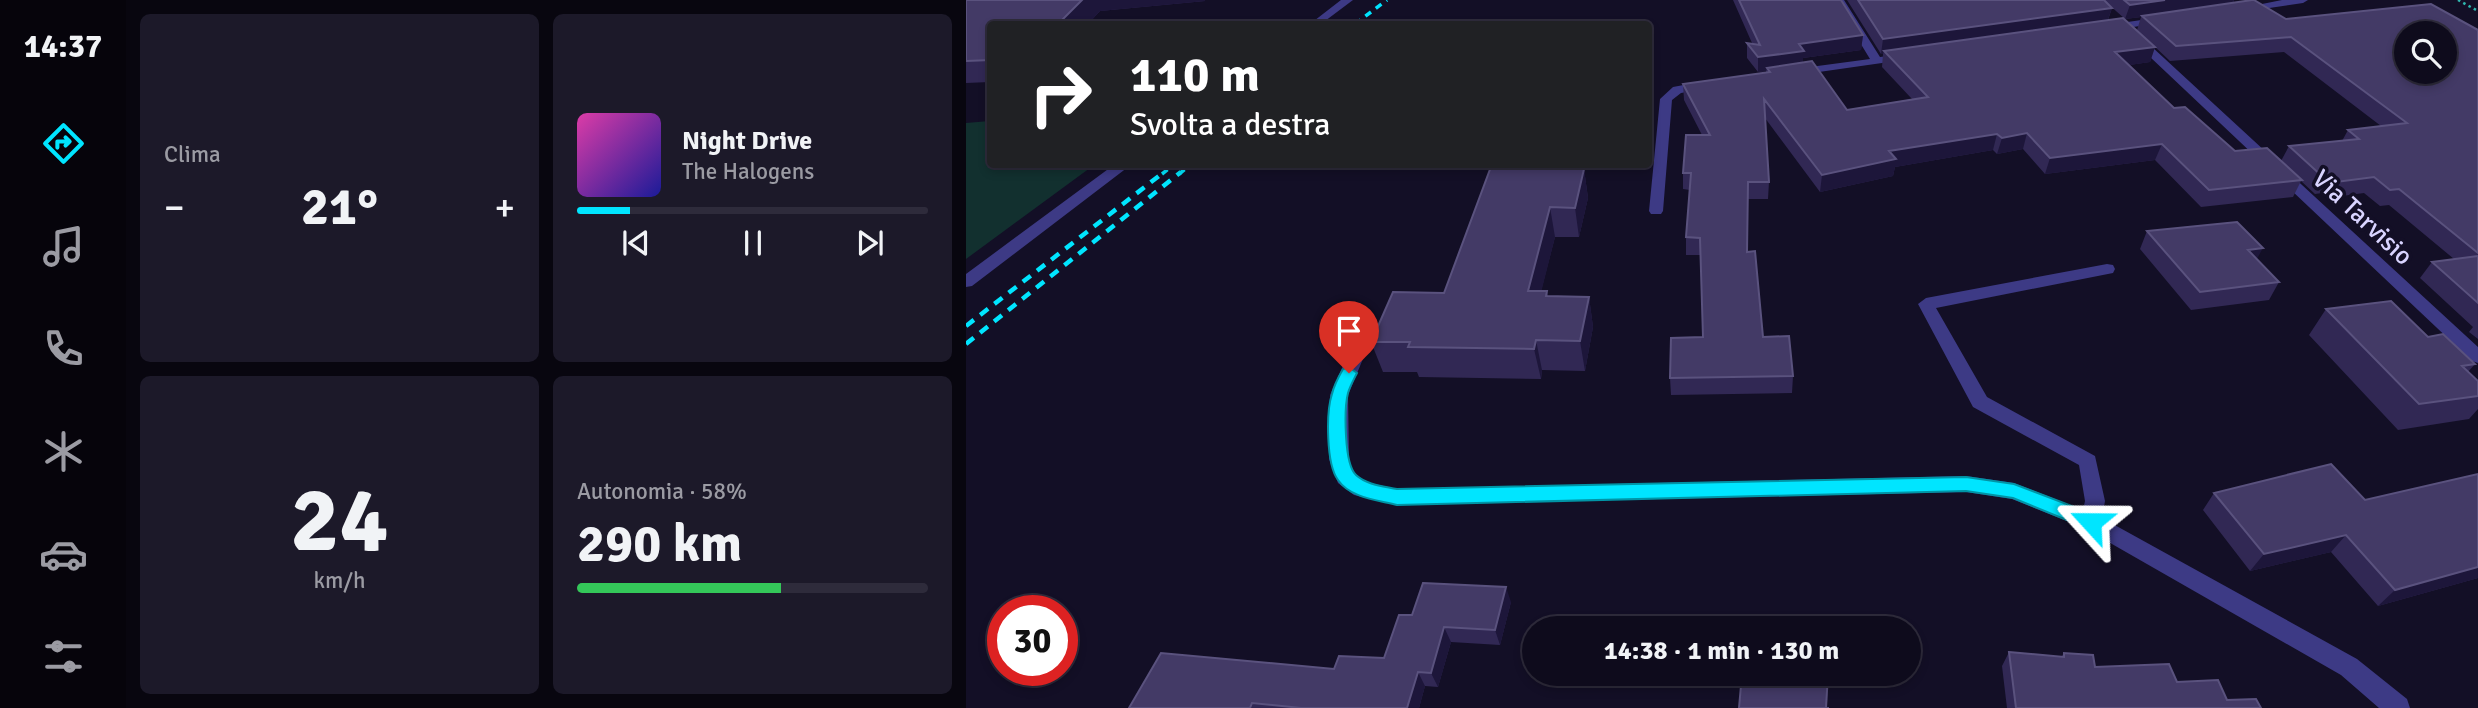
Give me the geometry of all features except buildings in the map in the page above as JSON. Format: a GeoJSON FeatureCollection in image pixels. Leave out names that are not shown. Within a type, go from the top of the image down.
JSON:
{"type":"FeatureCollection","features":[{"type":"Feature","properties":{"kind":"street"},"geometry":{"type":"LineString","coordinates":[[1319,21],[1348,0]]}},
{"type":"Feature","properties":{"kind":"street"},"geometry":{"type":"LineString","coordinates":[[1839,0],[1877,61]]}},
{"type":"Feature","properties":{"kind":"street"},"geometry":{"type":"LineString","coordinates":[[2231,10],[2303,0]]}},
{"type":"Feature","properties":{"kind":"street"},"geometry":{"type":"LineString","coordinates":[[2098,29],[2118,22],[2178,18]]}},
{"type":"Feature","properties":{"kind":"street","name":"Via Tarvisio"},"geometry":{"type":"LineString","coordinates":[[2118,22],[2478,357]]}},
{"type":"Feature","properties":{"kind":"street"},"geometry":{"type":"LineString","coordinates":[[1782,75],[1918,55]]}},
{"type":"Feature","properties":{"kind":"street"},"geometry":{"type":"LineString","coordinates":[[1656,211],[1667,99],[1677,90],[1714,84]]}},
{"type":"Feature","properties":{"kind":"street"},"geometry":{"type":"LineString","coordinates":[[966,282],[1120,168]]}},
{"type":"Feature","properties":{"kind":"street"},"geometry":{"type":"LineString","coordinates":[[2091,522],[2095,501],[2088,461],[1980,402],[1926,304],[2107,269]]}},
{"type":"Feature","properties":{"kind":"street"},"geometry":{"type":"LineString","coordinates":[[1370,325],[1339,395],[1337,419],[1339,459],[1345,477],[1361,489],[1397,497],[1966,484],[2014,491],[2091,522],[2349,667],[2398,708]]}},
{"type":"Feature","properties":{"kind":"path"},"geometry":{"type":"LineString","coordinates":[[2458,0],[2478,10]]}},
{"type":"Feature","properties":{"kind":"green space"},"geometry":{"type":"Polygon","coordinates":[[[987,121],[987,168],[1090,168],[966,259],[966,123],[987,121]]]}},
{"type":"Feature","properties":{"kind":"railway"},"geometry":{"type":"LineString","coordinates":[[1359,21],[1387,0]]}},
{"type":"Feature","properties":{"kind":"railway"},"geometry":{"type":"LineString","coordinates":[[1162,174],[1170,168]]}},
{"type":"Feature","properties":{"kind":"railway"},"geometry":{"type":"LineString","coordinates":[[1179,174],[1187,168]]}},
{"type":"Feature","properties":{"kind":"railway"},"geometry":{"type":"LineString","coordinates":[[966,326],[1164,172]]}},
{"type":"Feature","properties":{"kind":"railway"},"geometry":{"type":"LineString","coordinates":[[966,344],[1181,172]]}},
{"type":"Feature","properties":{"kind":"route"},"geometry":{"type":"LineString","coordinates":[[1349,373],[1339,395],[1337,419],[1339,459],[1345,477],[1361,489],[1397,497],[1966,484],[2014,491],[2091,522]]}}]}
